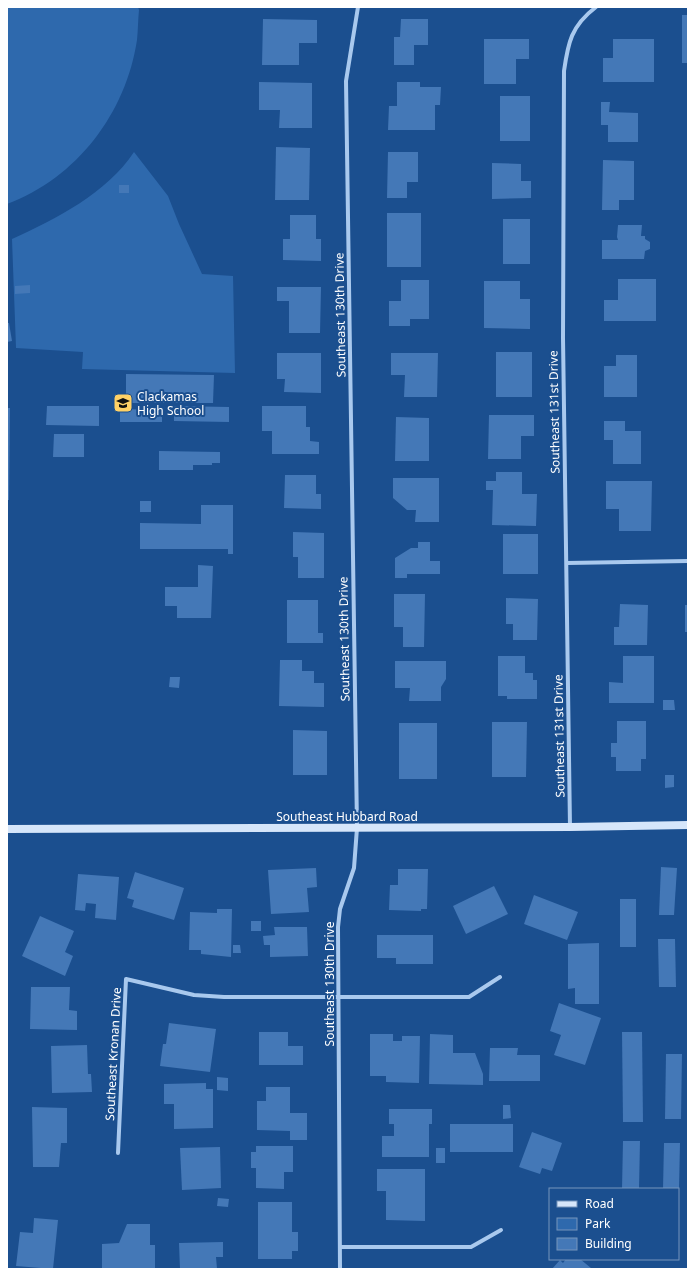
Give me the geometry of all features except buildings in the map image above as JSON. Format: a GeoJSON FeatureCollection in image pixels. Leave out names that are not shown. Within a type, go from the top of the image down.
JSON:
{"type":"FeatureCollection","features":[{"type":"Feature","properties":{"kind":"main road","name":"Southeast Hubbard Road"},"geometry":{"type":"LineString","coordinates":[[7,829],[570,827],[688,825]]}},
{"type":"Feature","properties":{"kind":"street","name":"Southeast 130th Drive"},"geometry":{"type":"LineString","coordinates":[[340,1269],[338,927],[340,909],[354,868],[356,828],[346,81],[358,7]]}},
{"type":"Feature","properties":{"kind":"street","name":"Southeast 131st Drive"},"geometry":{"type":"LineString","coordinates":[[570,827],[563,338],[564,72],[569,40],[586,15],[596,7]]}},
{"type":"Feature","properties":{"kind":"street"},"geometry":{"type":"LineString","coordinates":[[567,563],[688,561]]}},
{"type":"Feature","properties":{"kind":"street","name":"Southeast Kronan Drive"},"geometry":{"type":"LineString","coordinates":[[118,1153],[126,979],[194,995],[224,997],[469,997],[500,976]]}},
{"type":"Feature","properties":{"kind":"street"},"geometry":{"type":"LineString","coordinates":[[340,1247],[471,1247],[501,1230]]}},
{"type":"Feature","properties":{"kind":"green space"},"geometry":{"type":"Polygon","coordinates":[[[7,7],[138,7],[139,10],[137,40],[131,67],[122,93],[94,140],[76,160],[55,178],[32,192],[7,204],[7,7]]]}},
{"type":"Feature","properties":{"kind":"green space"},"geometry":{"type":"Polygon","coordinates":[[[134,152],[168,196],[202,274],[233,276],[235,373],[82,369],[83,352],[16,348],[12,239],[46,223],[95,192],[123,167],[134,152]]]}},
{"type":"Feature","properties":{"kind":"place","name":"Clackamas High School"},"geometry":{"type":"Point","coordinates":[123,403]}}]}
